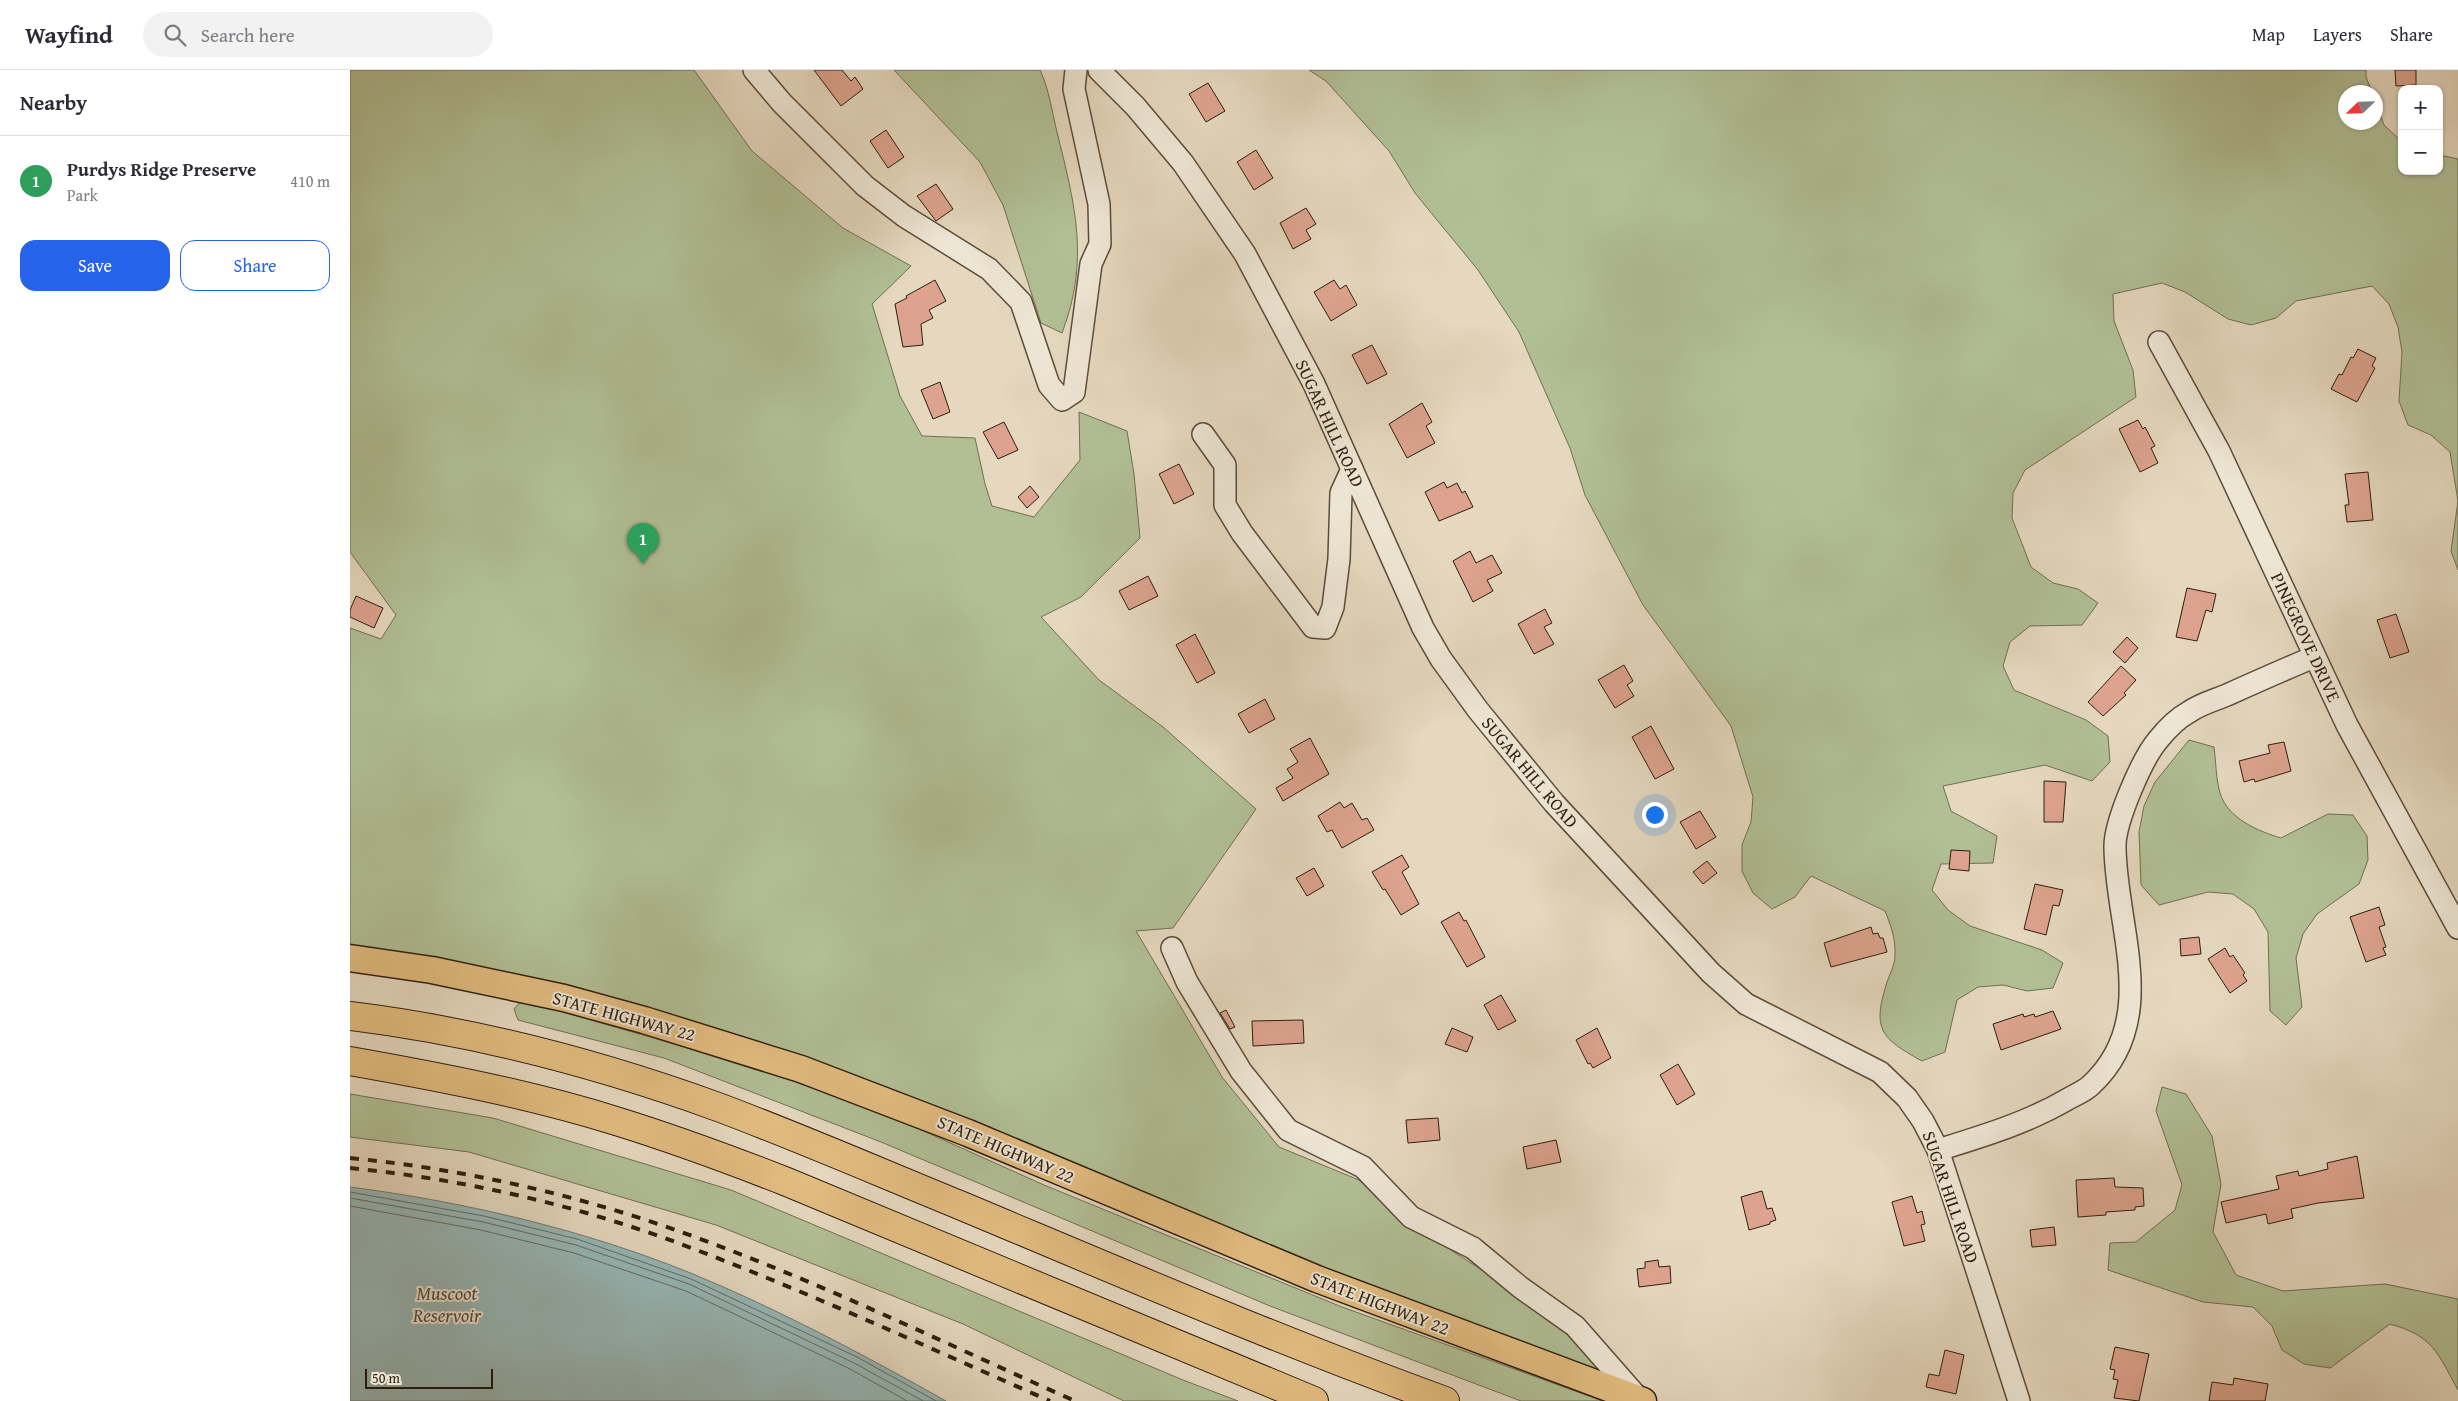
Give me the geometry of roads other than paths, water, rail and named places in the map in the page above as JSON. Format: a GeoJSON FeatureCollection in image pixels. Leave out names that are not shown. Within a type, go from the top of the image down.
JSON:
{"type":"FeatureCollection","features":[{"type":"Feature","properties":{"kind":"highway"},"geometry":{"type":"LineString","coordinates":[[350,1016],[448,1032],[539,1053],[628,1077],[716,1107],[804,1140],[1272,1335],[1445,1401]]}},
{"type":"Feature","properties":{"kind":"highway"},"geometry":{"type":"LineString","coordinates":[[350,1061],[439,1077],[528,1097],[615,1120],[701,1149],[788,1182],[1314,1401]]}},
{"type":"Feature","properties":{"kind":"main road","name":"STATE HIGHWAY 22"},"geometry":{"type":"LineString","coordinates":[[350,958],[432,970],[564,998],[644,1020],[801,1069],[968,1133],[1317,1279],[1641,1400]]}},
{"type":"Feature","properties":{"kind":"street"},"geometry":{"type":"LineString","coordinates":[[754,70],[782,103],[865,186],[904,216],[989,269],[1022,302],[1049,385],[1062,400],[1074,392],[1091,264],[1100,244],[1099,204],[1074,89],[1076,70]]}},
{"type":"Feature","properties":{"kind":"street","name":"SUGAR HILL ROAD"},"geometry":{"type":"LineString","coordinates":[[1099,70],[1135,106],[1182,163],[1245,254],[1314,384],[1422,628],[1478,710],[1554,803],[1710,973],[1746,1004],[1880,1072],[1907,1098],[1923,1120],[1938,1150],[2019,1401]]}},
{"type":"Feature","properties":{"kind":"street","name":"PINEGROVE DRIVE"},"geometry":{"type":"LineString","coordinates":[[2159,342],[2219,451],[2347,724],[2458,928]]}},
{"type":"Feature","properties":{"kind":"street"},"geometry":{"type":"LineString","coordinates":[[1203,434],[1225,465],[1225,505],[1242,532],[1314,627],[1325,628],[1333,607],[1339,559],[1341,493],[1352,469]]}},
{"type":"Feature","properties":{"kind":"street"},"geometry":{"type":"LineString","coordinates":[[1938,1150],[2020,1124],[2049,1110],[2090,1086],[2116,1056],[2129,1010],[2130,964],[2124,918],[2117,887],[2115,845],[2120,823],[2142,762],[2158,740],[2189,712],[2314,657]]}},
{"type":"Feature","properties":{"kind":"street"},"geometry":{"type":"LineString","coordinates":[[1172,948],[1187,982],[1241,1072],[1288,1130],[1362,1167],[1411,1217],[1473,1248],[1520,1287],[1575,1326],[1641,1400]]}},
{"type":"Feature","properties":{"kind":"water","name":"Muscoot Reservoir"},"geometry":{"type":"Polygon","coordinates":[[[350,1187],[437,1201],[524,1220],[568,1231],[652,1258],[693,1274],[790,1318],[946,1401],[350,1401],[350,1187]]]}},
{"type":"Feature","properties":{"kind":"railway"},"geometry":{"type":"LineString","coordinates":[[350,1158],[476,1176],[559,1195],[641,1218],[781,1270],[1075,1401]]}},
{"type":"Feature","properties":{"kind":"railway"},"geometry":{"type":"LineString","coordinates":[[350,1168],[475,1186],[557,1205],[638,1229],[725,1261],[819,1299],[1050,1401]]}},
{"type":"Feature","properties":{"kind":"place","name":"Purdys Ridge Preserve"},"geometry":{"type":"Point","coordinates":[643,564]}}]}
